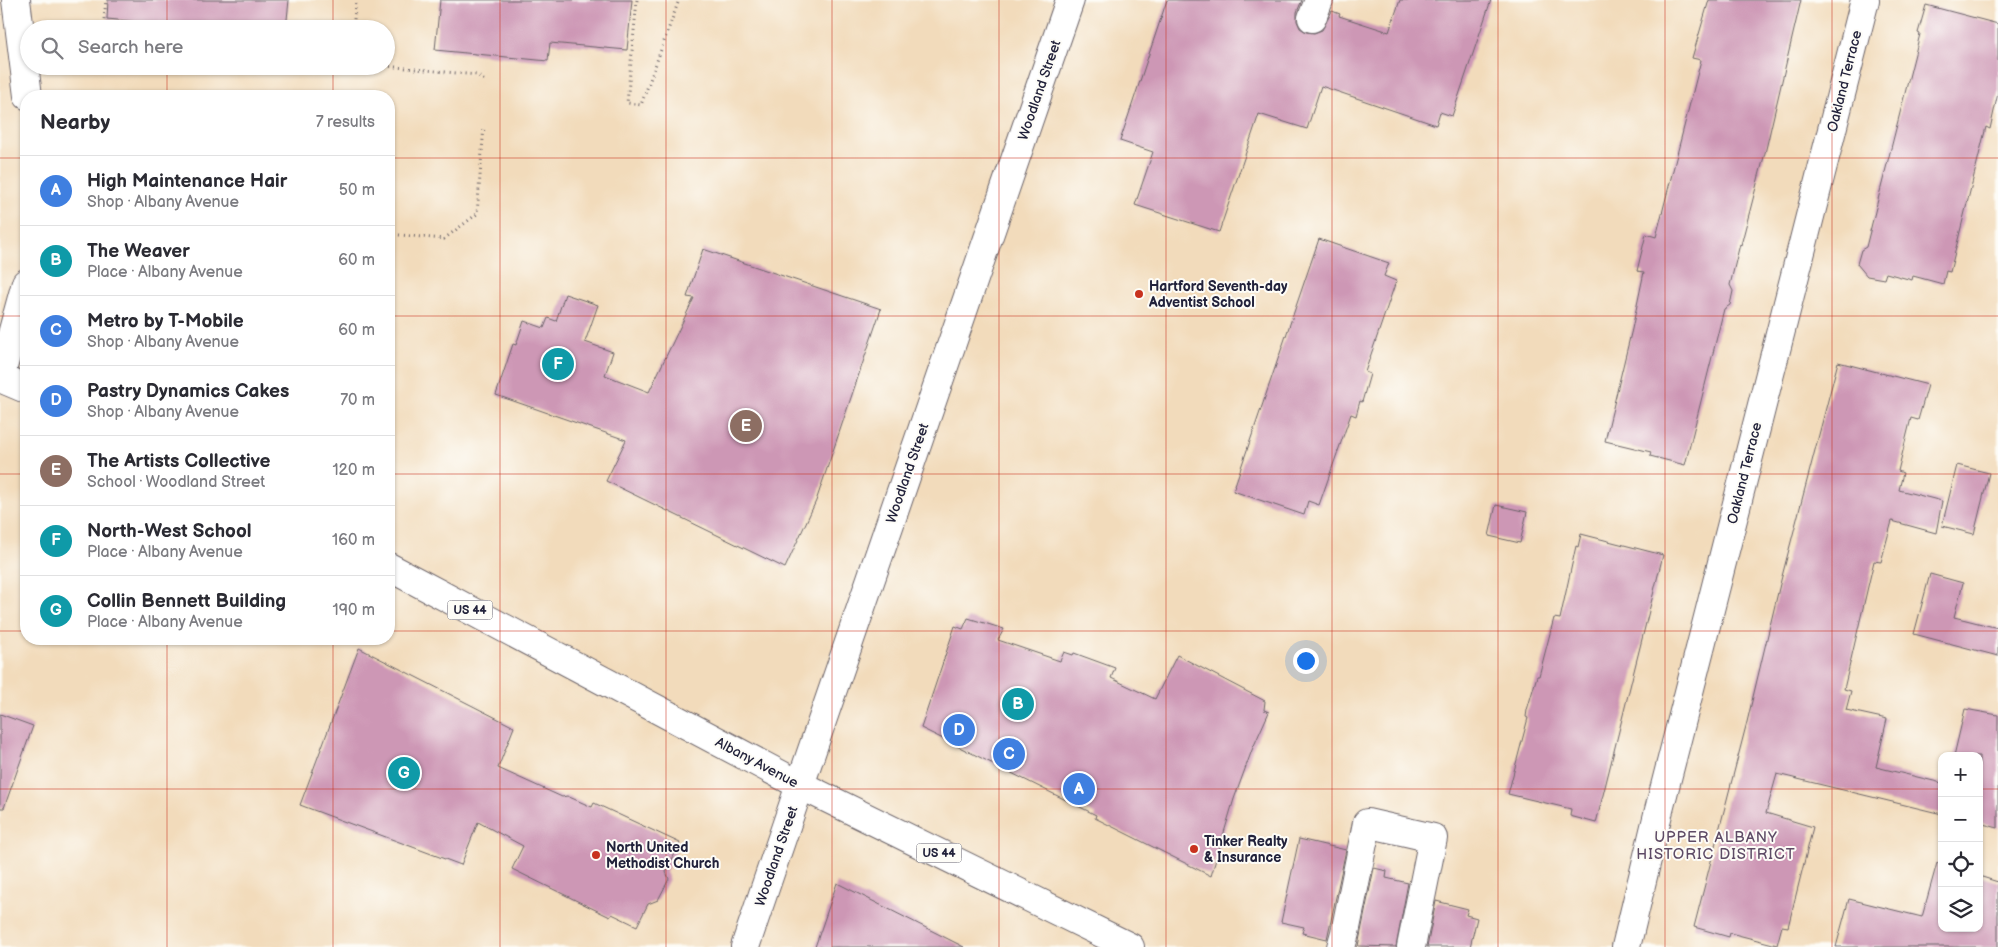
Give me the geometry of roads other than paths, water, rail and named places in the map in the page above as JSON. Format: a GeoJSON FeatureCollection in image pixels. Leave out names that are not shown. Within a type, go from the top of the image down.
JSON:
{"type":"FeatureCollection","features":[{"type":"Feature","properties":{"kind":"main road"},"geometry":{"type":"LineString","coordinates":[[16,0],[20,32]]}},
{"type":"Feature","properties":{"kind":"main road","name":"Woodland Street"},"geometry":{"type":"LineString","coordinates":[[745,947],[1070,0]]}},
{"type":"Feature","properties":{"kind":"main road","name":"Oakland Terrace"},"geometry":{"type":"LineString","coordinates":[[1626,947],[1658,814],[1865,0]]}},
{"type":"Feature","properties":{"kind":"main road"},"geometry":{"type":"LineString","coordinates":[[25,75],[27,90]]}},
{"type":"Feature","properties":{"kind":"main road"},"geometry":{"type":"LineString","coordinates":[[20,305],[0,378],[20,386]]}},
{"type":"Feature","properties":{"kind":"main road","name":"Albany Avenue"},"geometry":{"type":"LineString","coordinates":[[395,570],[800,785],[1130,947]]}},
{"type":"Feature","properties":{"kind":"main road"},"geometry":{"type":"LineString","coordinates":[[1341,947],[1367,823],[1433,838],[1411,947]]}},
{"type":"Feature","properties":{"kind":"place","name":"Hartford Seventh-day Adventist School"},"geometry":{"type":"Point","coordinates":[1139,294]}},
{"type":"Feature","properties":{"kind":"place","name":"North-West School"},"geometry":{"type":"Point","coordinates":[558,364]}},
{"type":"Feature","properties":{"kind":"place","name":"The Artists Collective"},"geometry":{"type":"Point","coordinates":[746,426]}},
{"type":"Feature","properties":{"kind":"place","name":"The Weaver"},"geometry":{"type":"Point","coordinates":[1018,704]}},
{"type":"Feature","properties":{"kind":"place","name":"Pastry Dynamics Cakes"},"geometry":{"type":"Point","coordinates":[959,730]}},
{"type":"Feature","properties":{"kind":"place","name":"Metro by T-Mobile"},"geometry":{"type":"Point","coordinates":[1009,754]}},
{"type":"Feature","properties":{"kind":"place","name":"Collin Bennett Building"},"geometry":{"type":"Point","coordinates":[404,773]}},
{"type":"Feature","properties":{"kind":"place","name":"High Maintenance Hair"},"geometry":{"type":"Point","coordinates":[1079,789]}},
{"type":"Feature","properties":{"kind":"place","name":"Tinker Realty & Insurance"},"geometry":{"type":"Point","coordinates":[1194,849]}},
{"type":"Feature","properties":{"kind":"place","name":"North United Methodist Church"},"geometry":{"type":"Point","coordinates":[596,855]}},
{"type":"Feature","properties":{"kind":"district","name":"UPPER ALBANY HISTORIC DISTRICT"},"geometry":{"type":"Point","coordinates":[1716,846]}}]}
